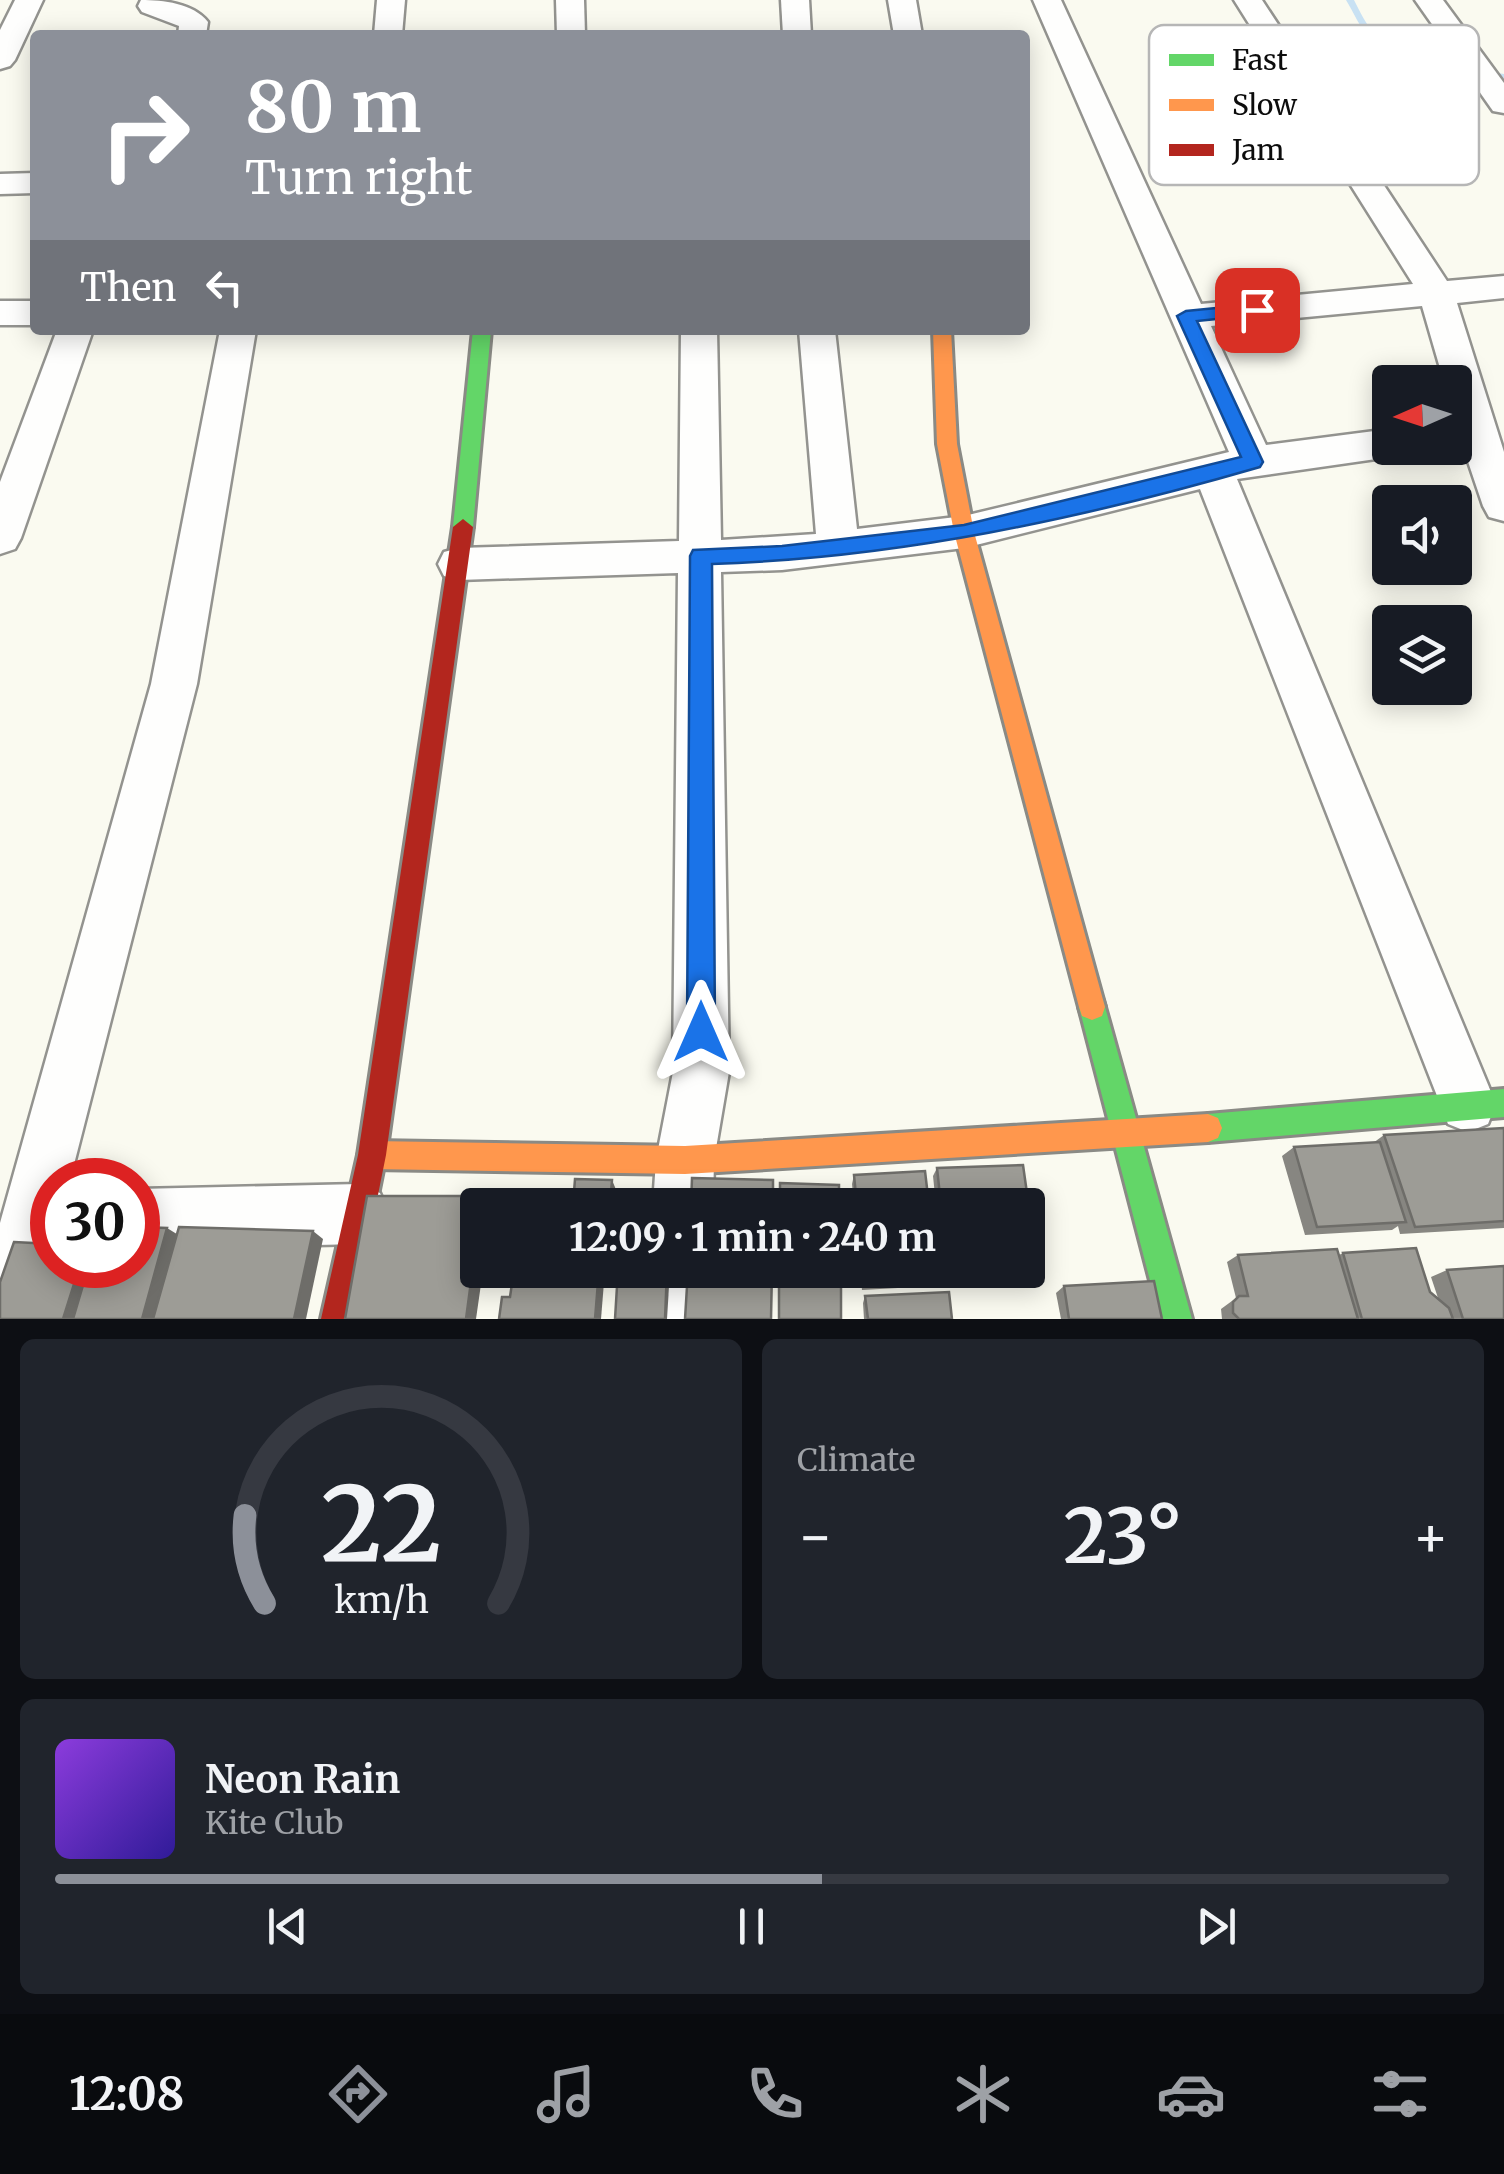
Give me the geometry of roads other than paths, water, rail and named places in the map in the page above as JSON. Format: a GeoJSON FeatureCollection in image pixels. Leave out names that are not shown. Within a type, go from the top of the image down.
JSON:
{"type":"FeatureCollection","features":[{"type":"Feature","properties":{"kind":"street"},"geometry":{"type":"LineString","coordinates":[[0,60],[29,0]]}},
{"type":"Feature","properties":{"kind":"street"},"geometry":{"type":"LineString","coordinates":[[155,0],[152,6],[194,22],[193,30]]}},
{"type":"Feature","properties":{"kind":"street"},"geometry":{"type":"LineString","coordinates":[[389,30],[392,0]]}},
{"type":"Feature","properties":{"kind":"street"},"geometry":{"type":"LineString","coordinates":[[570,0],[571,30]]}},
{"type":"Feature","properties":{"kind":"street"},"geometry":{"type":"LineString","coordinates":[[795,0],[797,30]]}},
{"type":"Feature","properties":{"kind":"street"},"geometry":{"type":"LineString","coordinates":[[902,0],[907,30]]}},
{"type":"Feature","properties":{"kind":"street"},"geometry":{"type":"LineString","coordinates":[[372,1156],[684,1183],[1127,1135],[1486,1103],[1233,466],[1186,316],[1046,0]]}},
{"type":"Feature","properties":{"kind":"street"},"geometry":{"type":"LineString","coordinates":[[1248,0],[1264,25]]}},
{"type":"Feature","properties":{"kind":"street"},"geometry":{"type":"LineString","coordinates":[[1429,0],[1446,25]]}},
{"type":"Feature","properties":{"kind":"street"},"geometry":{"type":"LineString","coordinates":[[1479,71],[1501,99]]}},
{"type":"Feature","properties":{"kind":"street"},"geometry":{"type":"LineString","coordinates":[[0,184],[30,183]]}},
{"type":"Feature","properties":{"kind":"street"},"geometry":{"type":"LineString","coordinates":[[1369,185],[1436,292],[1452,365]]}},
{"type":"Feature","properties":{"kind":"street"},"geometry":{"type":"LineString","coordinates":[[1186,316],[1504,286]]}},
{"type":"Feature","properties":{"kind":"street"},"geometry":{"type":"LineString","coordinates":[[0,313],[30,313]]}},
{"type":"Feature","properties":{"kind":"street"},"geometry":{"type":"LineString","coordinates":[[0,538],[73,335]]}},
{"type":"Feature","properties":{"kind":"street"},"geometry":{"type":"LineString","coordinates":[[0,1299],[28,1222],[174,684],[237,335]]}},
{"type":"Feature","properties":{"kind":"street"},"geometry":{"type":"LineString","coordinates":[[337,1319],[372,1156],[459,564],[482,335]]}},
{"type":"Feature","properties":{"kind":"street"},"geometry":{"type":"LineString","coordinates":[[684,1183],[701,1072],[699,335]]}},
{"type":"Feature","properties":{"kind":"street"},"geometry":{"type":"LineString","coordinates":[[817,335],[838,547]]}},
{"type":"Feature","properties":{"kind":"street"},"geometry":{"type":"LineString","coordinates":[[942,335],[947,444],[964,532],[1176,1319]]}},
{"type":"Feature","properties":{"kind":"street"},"geometry":{"type":"LineString","coordinates":[[1472,445],[1504,506]]}},
{"type":"Feature","properties":{"kind":"street"},"geometry":{"type":"LineString","coordinates":[[459,564],[701,556],[838,547],[964,532],[1233,466],[1372,446]]}},
{"type":"Feature","properties":{"kind":"street"},"geometry":{"type":"LineString","coordinates":[[160,1219],[360,1214]]}},
{"type":"Feature","properties":{"kind":"street"},"geometry":{"type":"LineString","coordinates":[[676,1319],[678,1288]]}},
{"type":"Feature","properties":{"kind":"waterway"},"geometry":{"type":"LineString","coordinates":[[1350,0],[1365,25]]}},
{"type":"Feature","properties":{"kind":"waterway"},"geometry":{"type":"LineString","coordinates":[[1479,72],[1504,76]]}}]}
